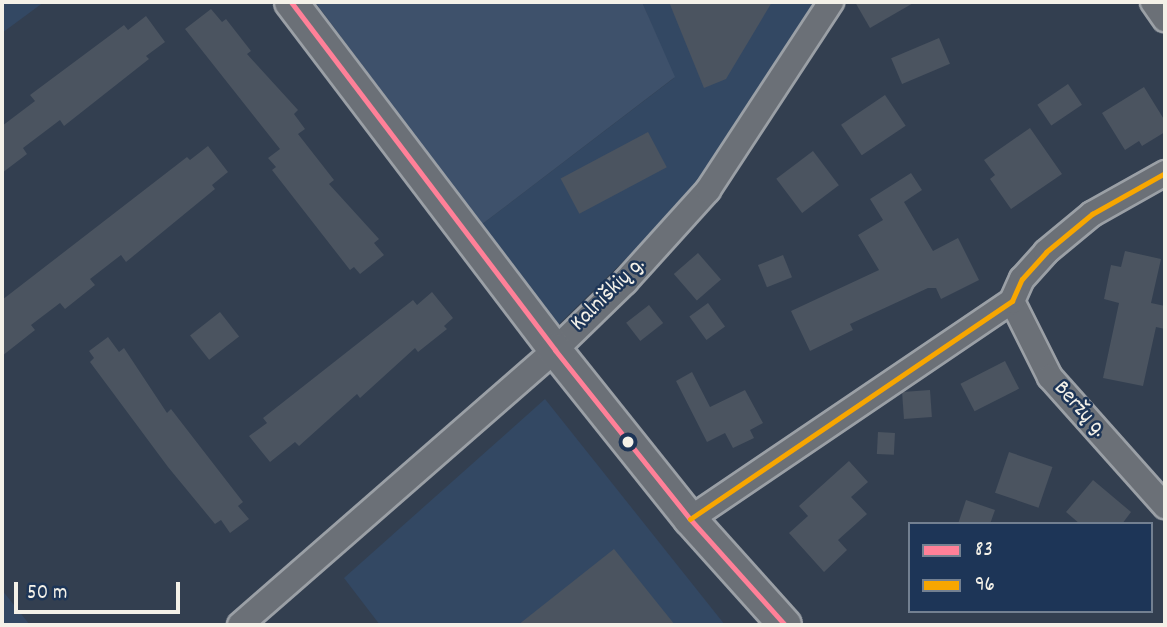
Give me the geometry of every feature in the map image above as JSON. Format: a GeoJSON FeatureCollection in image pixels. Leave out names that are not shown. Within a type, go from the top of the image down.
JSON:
{"type":"FeatureCollection","features":[{"type":"Feature","properties":{"kind":"street"},"geometry":{"type":"LineString","coordinates":[[291,2],[555,350],[690,519],[785,625]]}},
{"type":"Feature","properties":{"kind":"street","name":"Kalniškių g."},"geometry":{"type":"LineString","coordinates":[[240,625],[555,350],[625,282],[708,190],[831,2]]}},
{"type":"Feature","properties":{"kind":"street"},"geometry":{"type":"LineString","coordinates":[[1153,2],[1165,19]]}},
{"type":"Feature","properties":{"kind":"street"},"geometry":{"type":"LineString","coordinates":[[690,519],[1012,301],[1023,279],[1055,244],[1092,214],[1165,173]]}},
{"type":"Feature","properties":{"kind":"street","name":"Beržų g."},"geometry":{"type":"LineString","coordinates":[[1012,301],[1049,377],[1165,506]]}},
{"type":"Feature","properties":{"kind":"shaded area"},"geometry":{"type":"Polygon","coordinates":[[[2,2],[44,2],[2,33],[2,2]]]}},
{"type":"Feature","properties":{"kind":"shaded area"},"geometry":{"type":"Polygon","coordinates":[[[315,2],[642,2],[675,77],[481,225],[315,2]]]}},
{"type":"Feature","properties":{"kind":"shaded area"},"geometry":{"type":"Polygon","coordinates":[[[642,2],[817,2],[691,195],[556,327],[481,225],[674,78],[642,2]]]}},
{"type":"Feature","properties":{"kind":"shaded area"},"geometry":{"type":"Polygon","coordinates":[[[545,399],[725,625],[380,625],[344,578],[545,399]]]}},
{"type":"Feature","properties":{"kind":"shaded area"},"geometry":{"type":"Polygon","coordinates":[[[2,590],[30,625],[2,625],[2,590]]]}},
{"type":"Feature","properties":{"kind":"building"},"geometry":{"type":"Polygon","coordinates":[[[669,2],[772,2],[726,79],[704,88],[669,2]]]}},
{"type":"Feature","properties":{"kind":"building"},"geometry":{"type":"Polygon","coordinates":[[[855,2],[915,2],[870,28],[855,2]]]}},
{"type":"Feature","properties":{"kind":"building"},"geometry":{"type":"Polygon","coordinates":[[[211,9],[222,22],[226,19],[251,51],[247,54],[298,110],[294,114],[305,129],[298,134],[334,180],[329,184],[379,239],[374,243],[384,255],[360,274],[354,267],[350,270],[272,170],[276,167],[268,158],[280,149],[185,29],[211,9]]]}},
{"type":"Feature","properties":{"kind":"building"},"geometry":{"type":"Polygon","coordinates":[[[146,16],[165,42],[146,56],[149,59],[64,126],[60,120],[23,148],[27,154],[2,173],[2,126],[35,101],[30,95],[124,25],[128,30],[146,16]]]}},
{"type":"Feature","properties":{"kind":"building"},"geometry":{"type":"Polygon","coordinates":[[[939,38],[950,64],[902,84],[891,58],[939,38]]]}},
{"type":"Feature","properties":{"kind":"building"},"geometry":{"type":"Polygon","coordinates":[[[1068,84],[1082,105],[1051,125],[1037,105],[1068,84]]]}},
{"type":"Feature","properties":{"kind":"building"},"geometry":{"type":"Polygon","coordinates":[[[1144,87],[1165,121],[1165,132],[1142,146],[1139,141],[1125,150],[1102,113],[1144,87]]]}},
{"type":"Feature","properties":{"kind":"building"},"geometry":{"type":"Polygon","coordinates":[[[885,95],[906,126],[862,155],[841,125],[885,95]]]}},
{"type":"Feature","properties":{"kind":"building"},"geometry":{"type":"Polygon","coordinates":[[[1030,128],[1062,174],[1011,209],[990,179],[995,175],[984,160],[1030,128]]]}},
{"type":"Feature","properties":{"kind":"building"},"geometry":{"type":"Polygon","coordinates":[[[648,132],[667,167],[579,214],[561,178],[648,132]]]}},
{"type":"Feature","properties":{"kind":"building"},"geometry":{"type":"Polygon","coordinates":[[[208,146],[228,172],[212,185],[215,189],[126,262],[121,255],[90,279],[95,285],[65,309],[60,303],[31,325],[35,330],[2,356],[2,300],[187,157],[190,160],[208,146]]]}},
{"type":"Feature","properties":{"kind":"building"},"geometry":{"type":"Polygon","coordinates":[[[813,151],[839,185],[802,213],[776,179],[813,151]]]}},
{"type":"Feature","properties":{"kind":"building"},"geometry":{"type":"Polygon","coordinates":[[[911,173],[922,190],[904,202],[933,251],[958,238],[979,280],[941,299],[936,288],[928,288],[850,324],[853,330],[810,351],[791,311],[879,270],[858,235],[883,220],[870,199],[911,173]]]}},
{"type":"Feature","properties":{"kind":"building"},"geometry":{"type":"Polygon","coordinates":[[[1125,251],[1161,259],[1151,303],[1165,306],[1165,329],[1156,327],[1143,386],[1103,378],[1119,303],[1104,299],[1111,265],[1121,267],[1125,251]]]}},
{"type":"Feature","properties":{"kind":"building"},"geometry":{"type":"Polygon","coordinates":[[[698,253],[721,279],[697,300],[674,274],[698,253]]]}},
{"type":"Feature","properties":{"kind":"building"},"geometry":{"type":"Polygon","coordinates":[[[783,255],[792,277],[767,287],[758,265],[783,255]]]}},
{"type":"Feature","properties":{"kind":"building"},"geometry":{"type":"Polygon","coordinates":[[[432,292],[453,318],[444,326],[447,329],[418,352],[415,348],[360,398],[357,394],[299,446],[295,442],[270,462],[249,436],[267,423],[263,418],[413,300],[417,305],[432,292]]]}},
{"type":"Feature","properties":{"kind":"building"},"geometry":{"type":"Polygon","coordinates":[[[708,303],[725,326],[706,340],[689,317],[708,303]]]}},
{"type":"Feature","properties":{"kind":"building"},"geometry":{"type":"Polygon","coordinates":[[[649,305],[663,323],[640,341],[626,323],[649,305]]]}},
{"type":"Feature","properties":{"kind":"building"},"geometry":{"type":"Polygon","coordinates":[[[220,312],[239,336],[209,360],[190,335],[220,312]]]}},
{"type":"Feature","properties":{"kind":"building"},"geometry":{"type":"Polygon","coordinates":[[[108,337],[119,352],[124,348],[167,413],[171,409],[243,502],[238,506],[249,519],[230,533],[221,520],[215,524],[168,467],[90,362],[94,358],[89,351],[108,337]]]}},
{"type":"Feature","properties":{"kind":"building"},"geometry":{"type":"Polygon","coordinates":[[[1005,361],[1019,389],[975,411],[960,384],[1005,361]]]}},
{"type":"Feature","properties":{"kind":"building"},"geometry":{"type":"Polygon","coordinates":[[[692,372],[710,407],[745,390],[763,423],[750,430],[754,438],[733,448],[725,433],[707,442],[676,381],[692,372]]]}},
{"type":"Feature","properties":{"kind":"building"},"geometry":{"type":"Polygon","coordinates":[[[930,390],[932,417],[904,419],[902,392],[930,390]]]}},
{"type":"Feature","properties":{"kind":"building"},"geometry":{"type":"Polygon","coordinates":[[[878,432],[895,433],[894,455],[877,454],[878,432]]]}},
{"type":"Feature","properties":{"kind":"building"},"geometry":{"type":"Polygon","coordinates":[[[1009,452],[1052,467],[1038,508],[995,493],[1009,452]]]}},
{"type":"Feature","properties":{"kind":"building"},"geometry":{"type":"Polygon","coordinates":[[[849,461],[868,482],[851,497],[867,514],[838,540],[847,550],[824,572],[789,533],[808,516],[799,506],[849,461]]]}},
{"type":"Feature","properties":{"kind":"building"},"geometry":{"type":"Polygon","coordinates":[[[1093,480],[1131,512],[1124,522],[1078,522],[1066,512],[1093,480]]]}},
{"type":"Feature","properties":{"kind":"building"},"geometry":{"type":"Polygon","coordinates":[[[966,500],[995,510],[991,522],[959,522],[966,500]]]}},
{"type":"Feature","properties":{"kind":"building"},"geometry":{"type":"Polygon","coordinates":[[[614,549],[675,625],[518,625],[614,549]]]}},
{"type":"Feature","properties":{"kind":"transit line","name":"83"},"geometry":{"type":"LineString","coordinates":[[291,2],[555,350],[690,519],[785,625]]}},
{"type":"Feature","properties":{"kind":"transit line","name":"96"},"geometry":{"type":"LineString","coordinates":[[690,519],[1012,301],[1022,279],[1046,252],[1092,214],[1165,173]]}}]}
